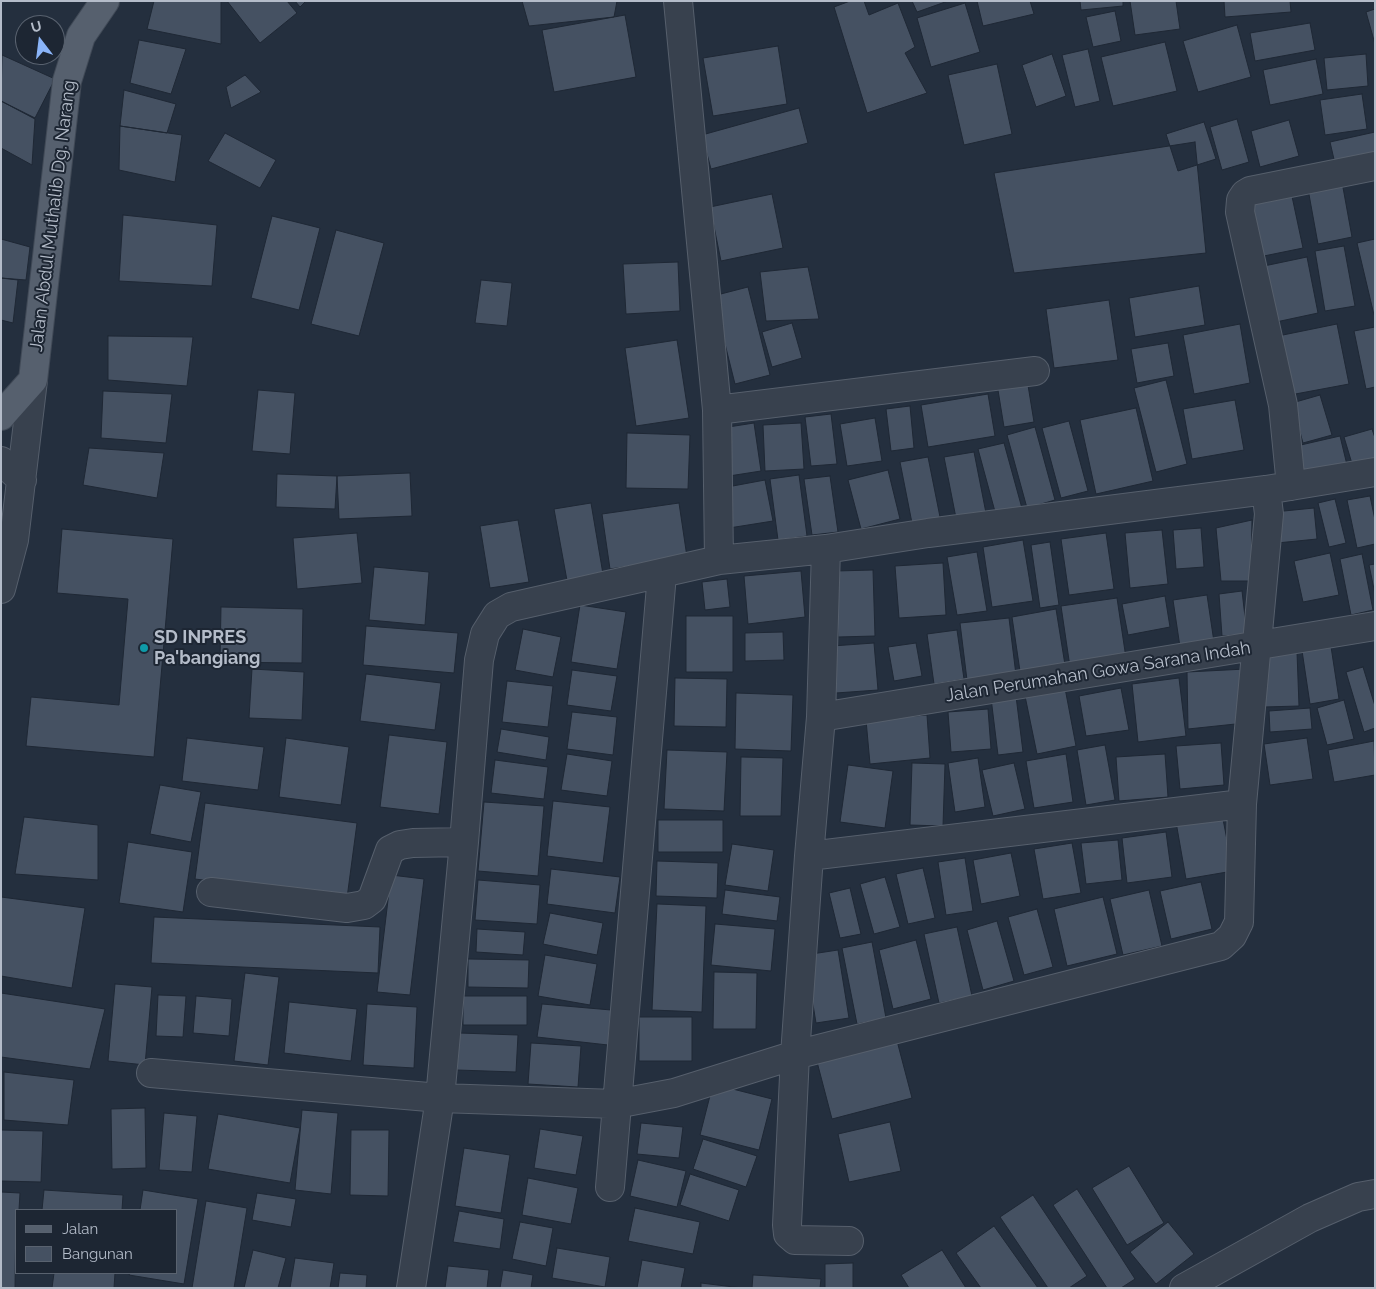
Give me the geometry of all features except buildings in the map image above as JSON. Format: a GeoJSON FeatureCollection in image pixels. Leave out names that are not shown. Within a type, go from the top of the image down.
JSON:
{"type":"FeatureCollection","features":[{"type":"Feature","properties":{"kind":"main road","name":"Jalan Abdul Muthalib Dg. Narang"},"geometry":{"type":"LineString","coordinates":[[34,380],[67,81],[81,36],[105,1]]}},
{"type":"Feature","properties":{"kind":"main road"},"geometry":{"type":"LineString","coordinates":[[1,416],[34,380]]}},
{"type":"Feature","properties":{"kind":"street"},"geometry":{"type":"LineString","coordinates":[[678,1],[718,410],[719,560]]}},
{"type":"Feature","properties":{"kind":"street"},"geometry":{"type":"LineString","coordinates":[[151,1073],[440,1098],[616,1104],[674,1093],[795,1055],[1221,946],[1232,936],[1239,922],[1242,804],[1269,514],[1278,488],[1284,405],[1240,212],[1241,200],[1250,191],[1375,166]]}},
{"type":"Feature","properties":{"kind":"street"},"geometry":{"type":"LineString","coordinates":[[718,410],[1035,371]]}},
{"type":"Feature","properties":{"kind":"street"},"geometry":{"type":"LineString","coordinates":[[1,589],[14,540],[34,380]]}},
{"type":"Feature","properties":{"kind":"street"},"geometry":{"type":"LineString","coordinates":[[1,461],[22,480]]}},
{"type":"Feature","properties":{"kind":"street"},"geometry":{"type":"LineString","coordinates":[[411,1288],[440,1098],[479,660],[485,634],[496,615],[511,607],[719,560],[826,549],[928,533],[1278,488],[1375,472]]}},
{"type":"Feature","properties":{"kind":"street"},"geometry":{"type":"LineString","coordinates":[[826,549],[821,717],[795,1055],[788,1234],[795,1240],[849,1241]]}},
{"type":"Feature","properties":{"kind":"street"},"geometry":{"type":"LineString","coordinates":[[610,1187],[662,574]]}},
{"type":"Feature","properties":{"kind":"street","name":"Jalan Perumahan Gowa Sarana Indah"},"geometry":{"type":"LineString","coordinates":[[821,717],[1257,647],[1375,626]]}},
{"type":"Feature","properties":{"kind":"street"},"geometry":{"type":"LineString","coordinates":[[809,856],[1242,804]]}},
{"type":"Feature","properties":{"kind":"street"},"geometry":{"type":"LineString","coordinates":[[211,892],[347,908],[364,905],[372,899],[390,850],[400,844],[464,842]]}},
{"type":"Feature","properties":{"kind":"street"},"geometry":{"type":"LineString","coordinates":[[1184,1288],[1310,1218],[1358,1197],[1375,1194]]}},
{"type":"Feature","properties":{"kind":"place","name":"SD INPRES Pa'bangiang"},"geometry":{"type":"Point","coordinates":[144,648]}}]}
